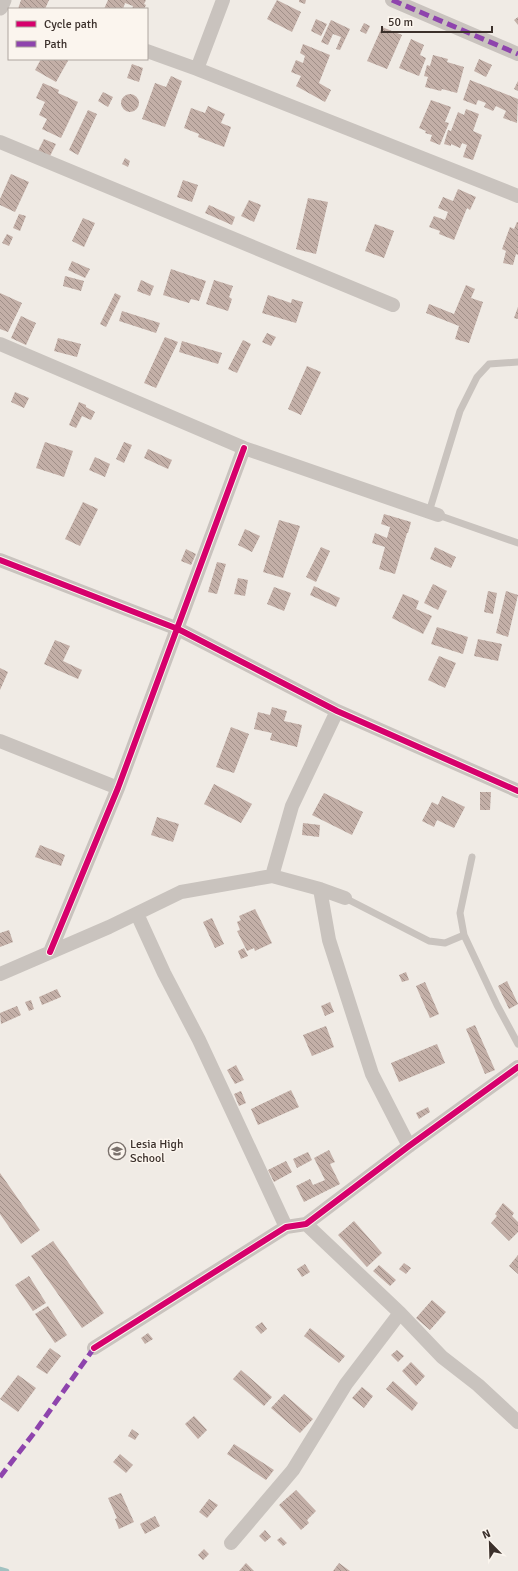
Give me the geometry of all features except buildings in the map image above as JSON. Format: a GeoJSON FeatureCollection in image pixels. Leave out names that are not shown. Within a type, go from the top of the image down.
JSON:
{"type":"FeatureCollection","features":[{"type":"Feature","properties":{"kind":"street"},"geometry":{"type":"LineString","coordinates":[[0,7],[3,0]]}},
{"type":"Feature","properties":{"kind":"street"},"geometry":{"type":"LineString","coordinates":[[197,69],[223,0]]}},
{"type":"Feature","properties":{"kind":"street"},"geometry":{"type":"LineString","coordinates":[[392,0],[518,54]]}},
{"type":"Feature","properties":{"kind":"street"},"geometry":{"type":"LineString","coordinates":[[148,51],[197,69],[518,196]]}},
{"type":"Feature","properties":{"kind":"street"},"geometry":{"type":"LineString","coordinates":[[0,142],[393,305]]}},
{"type":"Feature","properties":{"kind":"street"},"geometry":{"type":"LineString","coordinates":[[0,344],[244,448],[434,513]]}},
{"type":"Feature","properties":{"kind":"street"},"geometry":{"type":"LineString","coordinates":[[50,952],[118,788],[244,448]]}},
{"type":"Feature","properties":{"kind":"street"},"geometry":{"type":"LineString","coordinates":[[0,560],[178,629],[337,711],[518,791]]}},
{"type":"Feature","properties":{"kind":"street"},"geometry":{"type":"LineString","coordinates":[[272,876],[292,806],[337,711]]}},
{"type":"Feature","properties":{"kind":"street"},"geometry":{"type":"LineString","coordinates":[[0,741],[118,788]]}},
{"type":"Feature","properties":{"kind":"street"},"geometry":{"type":"LineString","coordinates":[[0,974],[137,914],[181,892],[272,876],[320,889],[345,898]]}},
{"type":"Feature","properties":{"kind":"street"},"geometry":{"type":"LineString","coordinates":[[320,889],[329,940],[372,1074],[409,1146]]}},
{"type":"Feature","properties":{"kind":"street"},"geometry":{"type":"LineString","coordinates":[[137,914],[164,973],[199,1040],[286,1228]]}},
{"type":"Feature","properties":{"kind":"street"},"geometry":{"type":"LineString","coordinates":[[94,1348],[286,1228],[306,1224],[409,1146],[518,1067]]}},
{"type":"Feature","properties":{"kind":"street"},"geometry":{"type":"LineString","coordinates":[[306,1224],[400,1314],[442,1357],[478,1385],[517,1420]]}},
{"type":"Feature","properties":{"kind":"street"},"geometry":{"type":"LineString","coordinates":[[231,1544],[293,1470],[346,1384],[400,1314]]}},
{"type":"Feature","properties":{"kind":"lane"},"geometry":{"type":"LineString","coordinates":[[518,362],[488,364],[477,377],[460,411],[434,513],[518,543]]}},
{"type":"Feature","properties":{"kind":"lane"},"geometry":{"type":"LineString","coordinates":[[472,857],[460,913],[464,934],[497,1005],[518,1044]]}},
{"type":"Feature","properties":{"kind":"lane"},"geometry":{"type":"LineString","coordinates":[[345,898],[429,941],[444,943],[464,934]]}},
{"type":"Feature","properties":{"kind":"waterway"},"geometry":{"type":"LineString","coordinates":[[0,1569],[7,1571]]}},
{"type":"Feature","properties":{"kind":"marked path"},"geometry":{"type":"LineString","coordinates":[[392,0],[518,54]]}},
{"type":"Feature","properties":{"kind":"marked path"},"geometry":{"type":"LineString","coordinates":[[0,1477],[34,1433],[94,1348]]}},
{"type":"Feature","properties":{"kind":"cycle path"},"geometry":{"type":"LineString","coordinates":[[50,952],[118,788],[244,448]]}},
{"type":"Feature","properties":{"kind":"cycle path"},"geometry":{"type":"LineString","coordinates":[[0,560],[178,629],[337,711],[518,791]]}},
{"type":"Feature","properties":{"kind":"cycle path"},"geometry":{"type":"LineString","coordinates":[[94,1348],[286,1227],[306,1224],[409,1146],[518,1067]]}},
{"type":"Feature","properties":{"kind":"place","name":"Lesia High School"},"geometry":{"type":"Point","coordinates":[117,1151]}}]}
